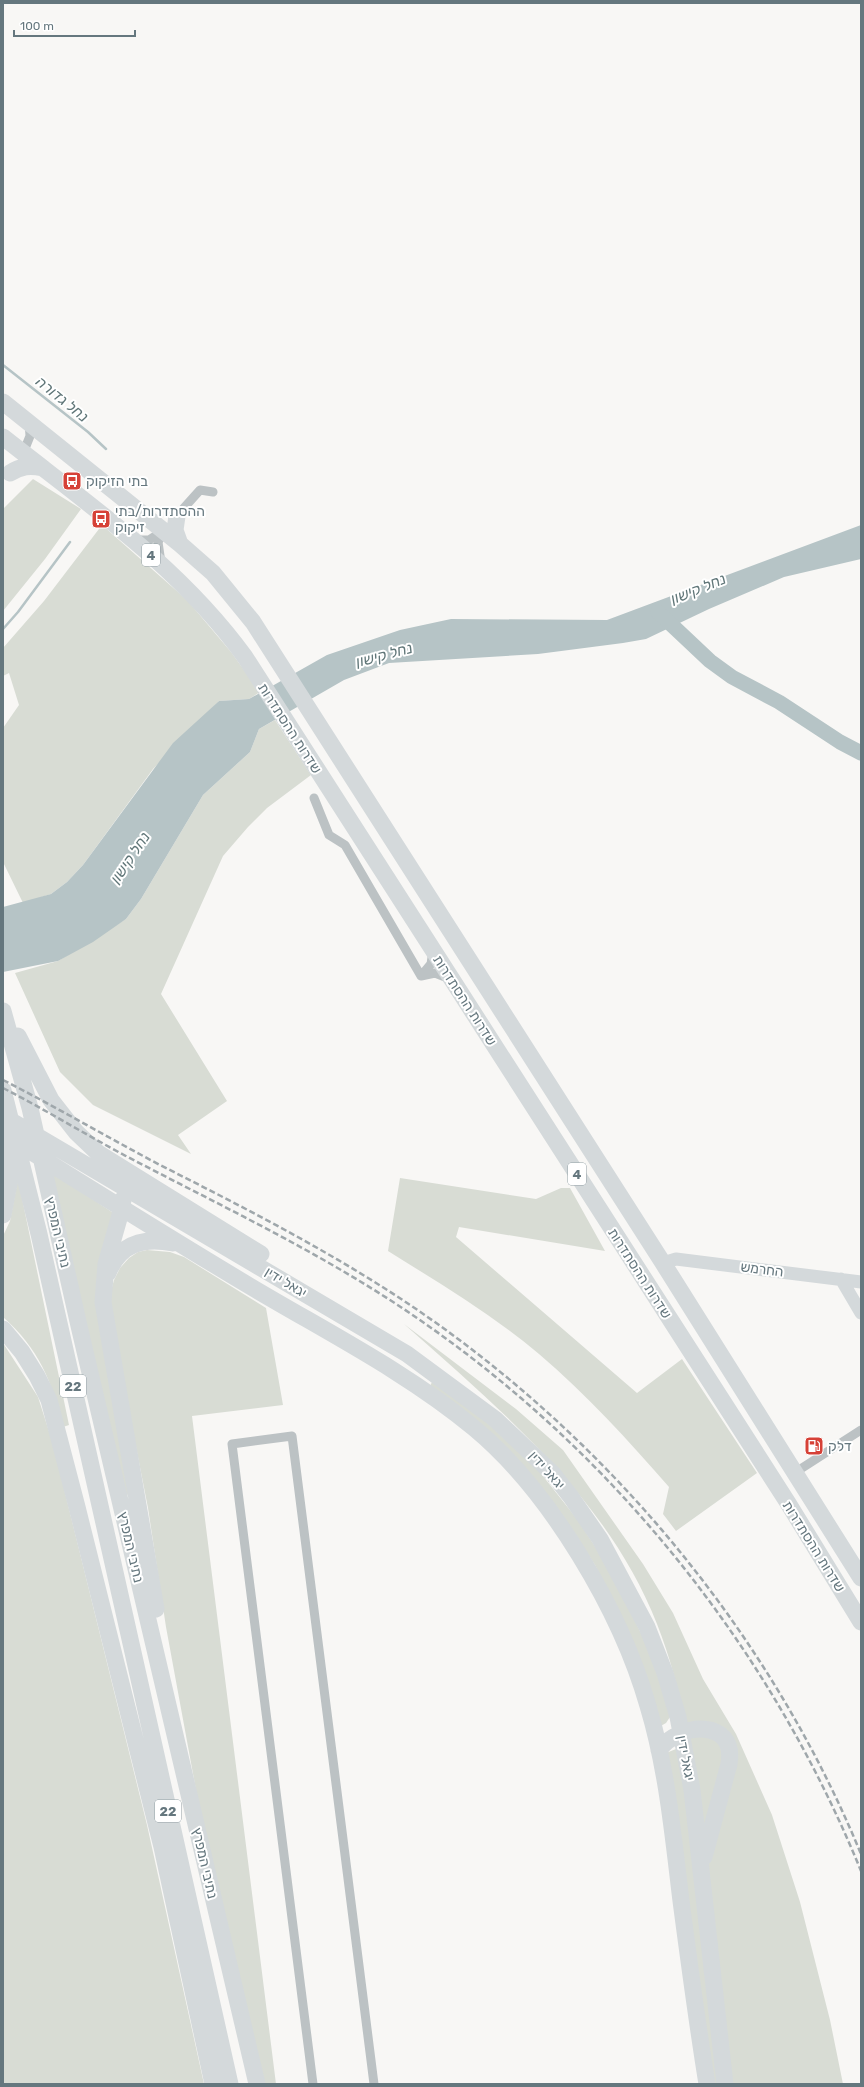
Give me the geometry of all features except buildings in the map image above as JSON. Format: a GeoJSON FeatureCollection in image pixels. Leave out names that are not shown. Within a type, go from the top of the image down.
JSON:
{"type":"FeatureCollection","features":[{"type":"Feature","properties":{"kind":"highway","name":"שדרות ההסתדרות"},"geometry":{"type":"LineString","coordinates":[[3,402],[164,530],[213,573],[232,594],[269,645],[663,1263],[861,1578]]}},
{"type":"Feature","properties":{"kind":"highway","name":"שדרות ההסתדרות"},"geometry":{"type":"LineString","coordinates":[[13,445],[161,563],[214,617],[244,657],[788,1503],[861,1622]]}},
{"type":"Feature","properties":{"kind":"highway"},"geometry":{"type":"LineString","coordinates":[[6,477],[27,466],[43,468]]}},
{"type":"Feature","properties":{"kind":"highway"},"geometry":{"type":"LineString","coordinates":[[177,516],[175,530],[180,544]]}},
{"type":"Feature","properties":{"kind":"highway"},"geometry":{"type":"LineString","coordinates":[[3,1007],[42,1086],[61,1116],[76,1132],[111,1162],[310,1284],[406,1354]]}},
{"type":"Feature","properties":{"kind":"highway","name":"נתיבי המפרץ"},"geometry":{"type":"LineString","coordinates":[[3,1011],[30,1108],[60,1243],[257,2084]]}},
{"type":"Feature","properties":{"kind":"highway"},"geometry":{"type":"LineString","coordinates":[[3,1090],[9,1184],[3,1215]]}},
{"type":"Feature","properties":{"kind":"highway","name":"נתיבי המפרץ"},"geometry":{"type":"LineString","coordinates":[[3,1090],[39,1234],[230,2084]]}},
{"type":"Feature","properties":{"kind":"highway","name":"יגאל ידין"},"geometry":{"type":"LineString","coordinates":[[3,1116],[406,1354],[495,1419],[552,1474],[571,1497],[600,1539],[647,1626],[665,1673],[681,1732],[692,1790],[725,2084]]}},
{"type":"Feature","properties":{"kind":"highway","name":"יגאל ידין"},"geometry":{"type":"LineString","coordinates":[[3,1134],[180,1244],[407,1380],[455,1413],[497,1448],[533,1490],[578,1553],[608,1606],[623,1637],[640,1682],[659,1750],[669,1804],[689,1968],[707,2084]]}},
{"type":"Feature","properties":{"kind":"highway"},"geometry":{"type":"LineString","coordinates":[[123,1186],[122,1208],[106,1264],[103,1286],[105,1323],[187,1785]]}},
{"type":"Feature","properties":{"kind":"highway"},"geometry":{"type":"LineString","coordinates":[[103,1286],[114,1262],[125,1249],[133,1243],[153,1240],[180,1244]]}},
{"type":"Feature","properties":{"kind":"highway"},"geometry":{"type":"LineString","coordinates":[[3,1329],[22,1352],[37,1376],[48,1400],[77,1507],[162,1847],[213,2084]]}},
{"type":"Feature","properties":{"kind":"highway"},"geometry":{"type":"LineString","coordinates":[[106,1537],[162,1847]]}},
{"type":"Feature","properties":{"kind":"highway"},"geometry":{"type":"LineString","coordinates":[[659,1750],[671,1738],[681,1732],[696,1728],[714,1731],[724,1738],[730,1751],[729,1764],[706,1844],[702,1877]]}},
{"type":"Feature","properties":{"kind":"street"},"geometry":{"type":"LineString","coordinates":[[6,477],[13,445],[30,436],[29,422]]}},
{"type":"Feature","properties":{"kind":"street"},"geometry":{"type":"LineString","coordinates":[[6,477],[15,455],[13,445]]}},
{"type":"Feature","properties":{"kind":"street"},"geometry":{"type":"LineString","coordinates":[[133,540],[149,540],[164,530],[200,490],[213,492]]}},
{"type":"Feature","properties":{"kind":"street"},"geometry":{"type":"LineString","coordinates":[[161,563],[158,542],[164,530]]}},
{"type":"Feature","properties":{"kind":"street"},"geometry":{"type":"LineString","coordinates":[[314,798],[329,835],[345,845],[421,976]]}},
{"type":"Feature","properties":{"kind":"street"},"geometry":{"type":"LineString","coordinates":[[421,976],[431,964],[433,950]]}},
{"type":"Feature","properties":{"kind":"street"},"geometry":{"type":"LineString","coordinates":[[421,976],[435,974],[452,980]]}},
{"type":"Feature","properties":{"kind":"street","name":"החרמש"},"geometry":{"type":"LineString","coordinates":[[663,1263],[676,1259],[861,1282]]}},
{"type":"Feature","properties":{"kind":"street"},"geometry":{"type":"LineString","coordinates":[[841,1279],[861,1313]]}},
{"type":"Feature","properties":{"kind":"street"},"geometry":{"type":"LineString","coordinates":[[802,1468],[861,1430]]}},
{"type":"Feature","properties":{"kind":"street"},"geometry":{"type":"LineString","coordinates":[[313,2084],[232,1444],[292,1436],[374,2084]]}},
{"type":"Feature","properties":{"kind":"shaded area"},"geometry":{"type":"Polygon","coordinates":[[[33,479],[81,509],[45,559],[3,611],[3,509],[33,479]]]}},
{"type":"Feature","properties":{"kind":"shaded area"},"geometry":{"type":"Polygon","coordinates":[[[102,525],[187,600],[231,652],[260,692],[249,699],[219,701],[153,769],[83,865],[67,882],[51,894],[23,903],[3,862],[3,728],[19,705],[9,673],[3,676],[3,648],[44,601],[102,525]]]}},
{"type":"Feature","properties":{"kind":"shaded area"},"geometry":{"type":"Polygon","coordinates":[[[275,720],[311,775],[267,808],[223,856],[161,994],[227,1101],[178,1135],[191,1154],[93,1105],[60,1072],[15,973],[58,961],[126,919],[141,899],[203,795],[250,752],[259,729],[275,720]]]}},
{"type":"Feature","properties":{"kind":"shaded area"},"geometry":{"type":"Polygon","coordinates":[[[51,1172],[115,1214],[104,1251],[129,1494],[124,1496],[51,1172]]]}},
{"type":"Feature","properties":{"kind":"shaded area"},"geometry":{"type":"Polygon","coordinates":[[[400,1178],[536,1199],[561,1188],[570,1188],[605,1251],[459,1227],[456,1237],[637,1393],[682,1359],[757,1473],[676,1531],[663,1514],[669,1487],[623,1435],[574,1385],[539,1354],[503,1326],[388,1251],[400,1178]]]}},
{"type":"Feature","properties":{"kind":"shaded area"},"geometry":{"type":"Polygon","coordinates":[[[18,1179],[69,1425],[63,1427],[49,1380],[35,1354],[26,1341],[3,1317],[3,1236],[10,1221],[18,1179]]]}},
{"type":"Feature","properties":{"kind":"shaded area"},"geometry":{"type":"Polygon","coordinates":[[[147,1250],[170,1252],[184,1257],[266,1308],[283,1405],[192,1416],[276,2084],[263,2084],[203,1828],[166,1627],[148,1508],[117,1350],[111,1308],[111,1291],[114,1280],[120,1268],[129,1258],[138,1252],[147,1250]]]}},
{"type":"Feature","properties":{"kind":"shaded area"},"geometry":{"type":"Polygon","coordinates":[[[404,1324],[516,1409],[563,1450],[643,1564],[673,1613],[703,1679],[736,1734],[772,1815],[800,1902],[830,2020],[843,2084],[732,2084],[708,1865],[734,1752],[687,1726],[674,1675],[657,1624],[636,1579],[611,1537],[581,1497],[549,1460],[514,1424],[404,1324]]]}},
{"type":"Feature","properties":{"kind":"shaded area"},"geometry":{"type":"Polygon","coordinates":[[[3,1343],[38,1397],[53,1444],[147,1825],[204,2084],[3,2084],[3,1343]]]}},
{"type":"Feature","properties":{"kind":"shaded area"},"geometry":{"type":"Polygon","coordinates":[[[433,1380],[465,1402],[539,1471],[577,1519],[604,1560],[654,1659],[670,1717],[666,1723],[659,1727],[624,1623],[595,1565],[570,1526],[430,1386],[433,1380]]]}},
{"type":"Feature","properties":{"kind":"shaded area"},"geometry":{"type":"Polygon","coordinates":[[[705,1733],[726,1746],[702,1838],[687,1736],[705,1733]]]}},
{"type":"Feature","properties":{"kind":"shaded area"},"geometry":{"type":"Polygon","coordinates":[[[676,1749],[683,1775],[720,2084],[712,2084],[666,1753],[676,1749]]]}},
{"type":"Feature","properties":{"kind":"water","name":"נחל קישון"},"geometry":{"type":"Polygon","coordinates":[[[861,525],[861,559],[784,577],[709,609],[646,639],[538,654],[389,663],[344,680],[259,729],[250,752],[203,795],[141,899],[126,919],[93,942],[58,961],[3,972],[3,907],[51,894],[67,882],[83,865],[173,743],[219,701],[249,699],[327,655],[400,630],[451,619],[607,620],[861,525]]]}},
{"type":"Feature","properties":{"kind":"waterway","name":"נחל גדורה"},"geometry":{"type":"LineString","coordinates":[[3,365],[88,432],[106,449]]}},
{"type":"Feature","properties":{"kind":"waterway","name":"נחל גדורה"},"geometry":{"type":"LineString","coordinates":[[3,629],[18,612],[70,542]]}},
{"type":"Feature","properties":{"kind":"waterway"},"geometry":{"type":"LineString","coordinates":[[658,612],[710,661],[732,677],[779,702],[840,742],[861,753]]}},
{"type":"Feature","properties":{"kind":"railway"},"geometry":{"type":"LineString","coordinates":[[3,1080],[160,1165],[259,1216],[388,1290],[419,1311],[490,1364],[558,1422],[621,1484],[679,1551],[733,1622],[781,1696],[824,1774],[861,1854]]}},
{"type":"Feature","properties":{"kind":"railway"},"geometry":{"type":"LineString","coordinates":[[3,1088],[124,1155],[310,1252],[382,1295],[417,1318],[489,1372],[557,1430],[621,1494],[679,1562],[733,1634],[781,1710],[824,1789],[861,1871]]}},
{"type":"Feature","properties":{"kind":"place","name":"בתי הזיקוק"},"geometry":{"type":"Point","coordinates":[72,481]}},
{"type":"Feature","properties":{"kind":"place","name":"ההסתדרות/בתי זיקוק"},"geometry":{"type":"Point","coordinates":[101,519]}},
{"type":"Feature","properties":{"kind":"place","name":"דלק"},"geometry":{"type":"Point","coordinates":[814,1446]}}]}
